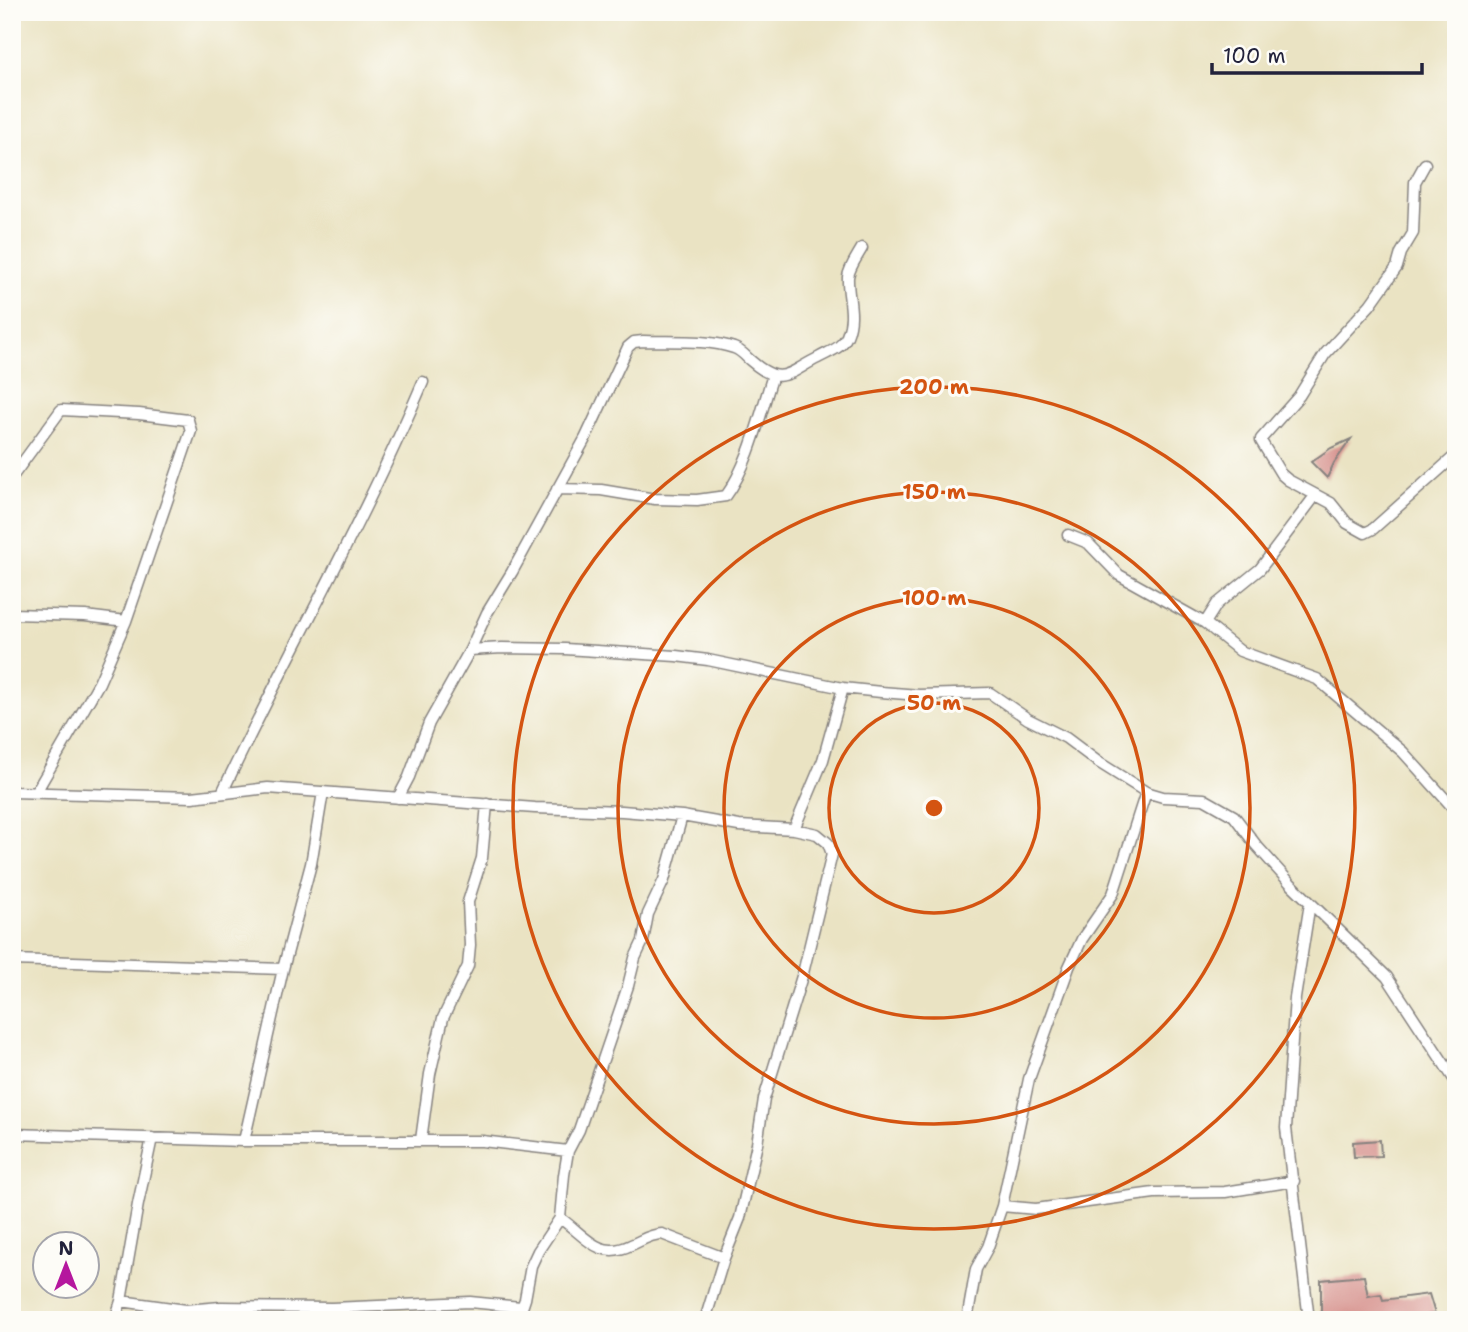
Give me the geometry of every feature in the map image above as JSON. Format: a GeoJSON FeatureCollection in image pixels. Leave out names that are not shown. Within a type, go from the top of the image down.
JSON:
{"type":"FeatureCollection","features":[{"type":"Feature","properties":{"kind":"street"},"geometry":{"type":"LineString","coordinates":[[1425,164],[1415,182],[1413,233],[1401,253],[1398,267],[1370,305],[1325,354],[1299,396],[1261,439],[1287,480],[1331,503],[1347,523],[1365,533],[1373,529],[1456,455]]}},
{"type":"Feature","properties":{"kind":"street"},"geometry":{"type":"LineString","coordinates":[[398,798],[409,777],[429,723],[470,650],[487,613],[513,572],[585,439],[628,347],[634,342],[707,344],[734,348],[773,374],[793,374],[812,360],[837,349],[845,340],[850,328],[851,309],[848,278],[862,248]]}},
{"type":"Feature","properties":{"kind":"street"},"geometry":{"type":"LineString","coordinates":[[557,489],[601,490],[655,499],[696,500],[726,496],[754,436],[773,374]]}},
{"type":"Feature","properties":{"kind":"street"},"geometry":{"type":"LineString","coordinates":[[222,793],[257,719],[377,486],[423,382]]}},
{"type":"Feature","properties":{"kind":"street"},"geometry":{"type":"LineString","coordinates":[[12,477],[61,410],[139,414],[188,420],[191,431],[126,621],[99,683],[36,792]]}},
{"type":"Feature","properties":{"kind":"street"},"geometry":{"type":"LineString","coordinates":[[1205,623],[1217,604],[1250,578],[1266,561],[1315,496]]}},
{"type":"Feature","properties":{"kind":"street"},"geometry":{"type":"LineString","coordinates":[[1068,535],[1088,543],[1119,575],[1205,623],[1240,651],[1317,679],[1403,752],[1456,811]]}},
{"type":"Feature","properties":{"kind":"street"},"geometry":{"type":"LineString","coordinates":[[12,614],[85,616],[126,621]]}},
{"type":"Feature","properties":{"kind":"street"},"geometry":{"type":"LineString","coordinates":[[470,650],[565,649],[676,656],[843,688],[919,695],[990,693],[1028,719],[1066,738],[1146,792],[1163,797],[1204,799],[1234,816],[1256,845],[1310,903],[1387,977],[1456,1082]]}},
{"type":"Feature","properties":{"kind":"street"},"geometry":{"type":"LineString","coordinates":[[794,829],[823,760],[843,688]]}},
{"type":"Feature","properties":{"kind":"street"},"geometry":{"type":"LineString","coordinates":[[12,792],[192,797],[268,788],[682,816],[739,826],[794,829],[817,834],[828,843],[832,855],[803,973],[764,1099],[740,1218],[724,1258],[705,1320]]}},
{"type":"Feature","properties":{"kind":"street"},"geometry":{"type":"LineString","coordinates":[[244,1140],[283,969],[312,864],[323,792]]}},
{"type":"Feature","properties":{"kind":"street"},"geometry":{"type":"LineString","coordinates":[[967,1320],[976,1269],[988,1247],[1002,1206],[1029,1079],[1077,948],[1113,894],[1146,792]]}},
{"type":"Feature","properties":{"kind":"street"},"geometry":{"type":"LineString","coordinates":[[421,1140],[430,1074],[443,1018],[468,966],[468,902],[482,858],[487,804]]}},
{"type":"Feature","properties":{"kind":"street"},"geometry":{"type":"LineString","coordinates":[[518,1320],[531,1266],[560,1218],[562,1186],[569,1151],[579,1130],[635,958],[643,941],[648,914],[664,880],[682,816]]}},
{"type":"Feature","properties":{"kind":"street"},"geometry":{"type":"LineString","coordinates":[[1309,1320],[1286,1128],[1294,998],[1310,903]]}},
{"type":"Feature","properties":{"kind":"street"},"geometry":{"type":"LineString","coordinates":[[12,960],[283,969]]}},
{"type":"Feature","properties":{"kind":"street"},"geometry":{"type":"LineString","coordinates":[[12,1134],[244,1140],[421,1140],[482,1142],[569,1151]]}},
{"type":"Feature","properties":{"kind":"street"},"geometry":{"type":"LineString","coordinates":[[115,1320],[152,1138]]}},
{"type":"Feature","properties":{"kind":"street"},"geometry":{"type":"LineString","coordinates":[[1002,1206],[1036,1209],[1154,1193],[1225,1192],[1294,1181]]}},
{"type":"Feature","properties":{"kind":"street"},"geometry":{"type":"LineString","coordinates":[[560,1218],[601,1250],[615,1250],[662,1234],[724,1258]]}},
{"type":"Feature","properties":{"kind":"street"},"geometry":{"type":"LineString","coordinates":[[121,1301],[186,1310],[221,1307],[332,1308],[470,1302],[521,1307]]}},
{"type":"Feature","properties":{"kind":"building"},"geometry":{"type":"Polygon","coordinates":[[[1351,439],[1327,478],[1311,462],[1331,448],[1351,439]]]}},
{"type":"Feature","properties":{"kind":"building"},"geometry":{"type":"Polygon","coordinates":[[[1380,1140],[1381,1156],[1354,1157],[1353,1142],[1380,1140]]]}},
{"type":"Feature","properties":{"kind":"building"},"geometry":{"type":"Polygon","coordinates":[[[1364,1276],[1368,1296],[1381,1294],[1383,1300],[1429,1294],[1435,1314],[1385,1320],[1321,1320],[1321,1280],[1364,1276]]]}}]}
